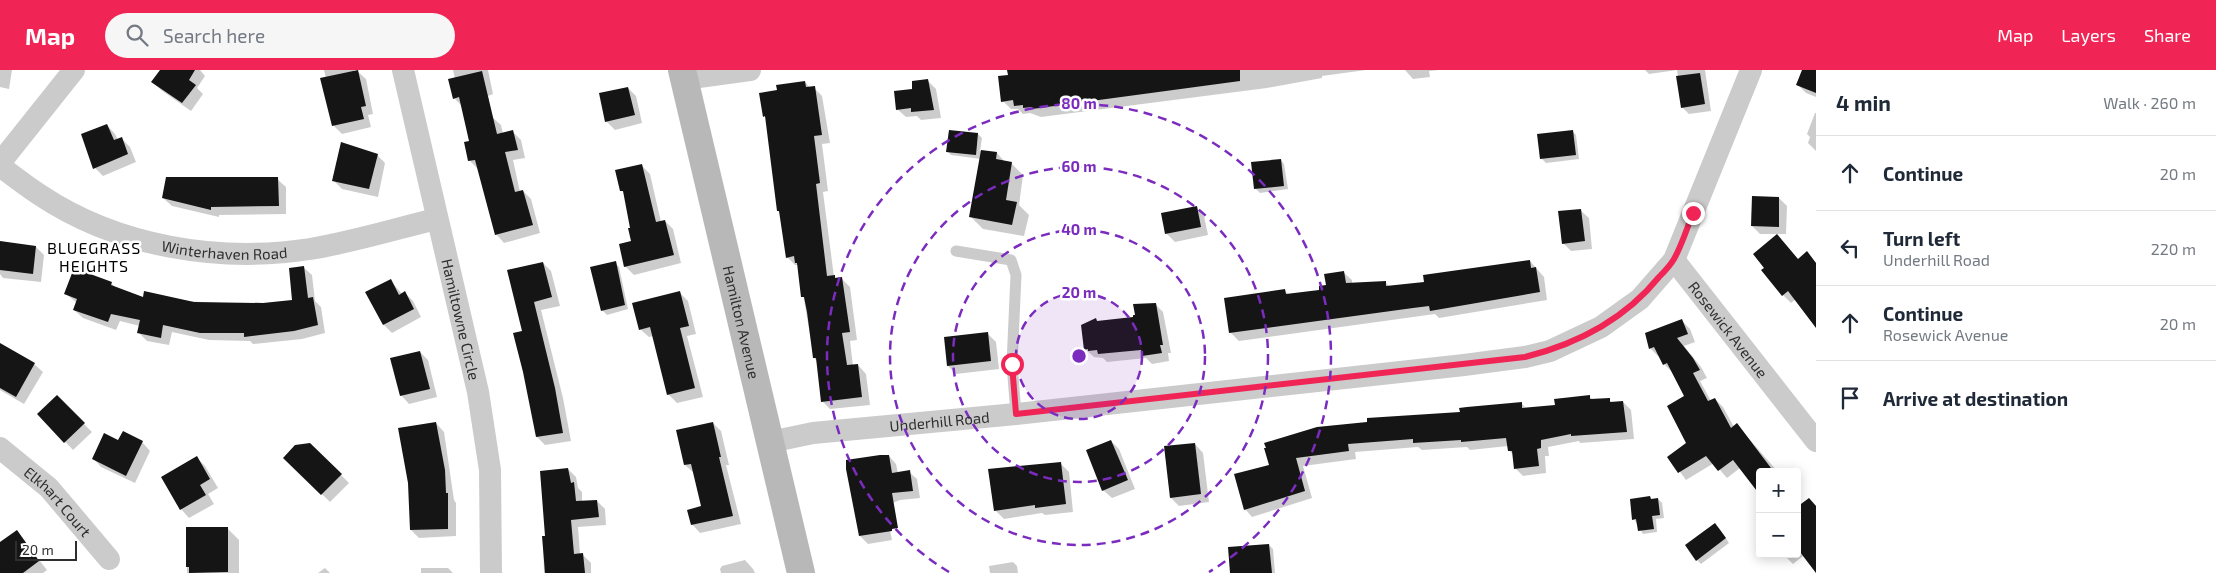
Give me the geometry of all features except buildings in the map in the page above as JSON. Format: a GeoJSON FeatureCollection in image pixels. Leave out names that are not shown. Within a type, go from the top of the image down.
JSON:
{"type":"FeatureCollection","features":[{"type":"Feature","properties":{"kind":"street"},"geometry":{"type":"LineString","coordinates":[[0,165],[74,70]]}},
{"type":"Feature","properties":{"kind":"street","name":"Hamiltowne Circle"},"geometry":{"type":"LineString","coordinates":[[402,70],[478,392],[490,477],[491,573]]}},
{"type":"Feature","properties":{"kind":"street"},"geometry":{"type":"LineString","coordinates":[[683,74],[750,70]]}},
{"type":"Feature","properties":{"kind":"street"},"geometry":{"type":"LineString","coordinates":[[1674,260],[1751,70]]}},
{"type":"Feature","properties":{"kind":"street","name":"Hamilton Avenue"},"geometry":{"type":"LineString","coordinates":[[683,74],[801,573]]}},
{"type":"Feature","properties":{"kind":"street","name":"Winterhaven Road"},"geometry":{"type":"LineString","coordinates":[[0,165],[40,196],[87,220],[143,240],[200,252],[263,254],[311,249],[436,219]]}},
{"type":"Feature","properties":{"kind":"street","name":"Underhill Road"},"geometry":{"type":"LineString","coordinates":[[770,442],[813,433],[1016,414],[1525,357],[1550,351],[1572,342],[1620,315],[1640,299],[1674,260]]}},
{"type":"Feature","properties":{"kind":"street","name":"Rosewick Avenue"},"geometry":{"type":"LineString","coordinates":[[1674,260],[1816,441]]}},
{"type":"Feature","properties":{"kind":"street","name":"Elkhart Court"},"geometry":{"type":"LineString","coordinates":[[0,448],[49,488],[109,559]]}},
{"type":"Feature","properties":{"kind":"lane"},"geometry":{"type":"LineString","coordinates":[[956,251],[1011,260],[1016,275],[1012,364],[1016,414]]}},
{"type":"Feature","properties":{"kind":"district","name":"BLUEGRASS HEIGHTS"},"geometry":{"type":"Point","coordinates":[94,256]}},
{"type":"Feature","properties":{"kind":"route"},"geometry":{"type":"LineString","coordinates":[[1012,364],[1016,414],[1525,357],[1550,351],[1572,342],[1620,315],[1640,299],[1674,260],[1693,213]]}}]}
